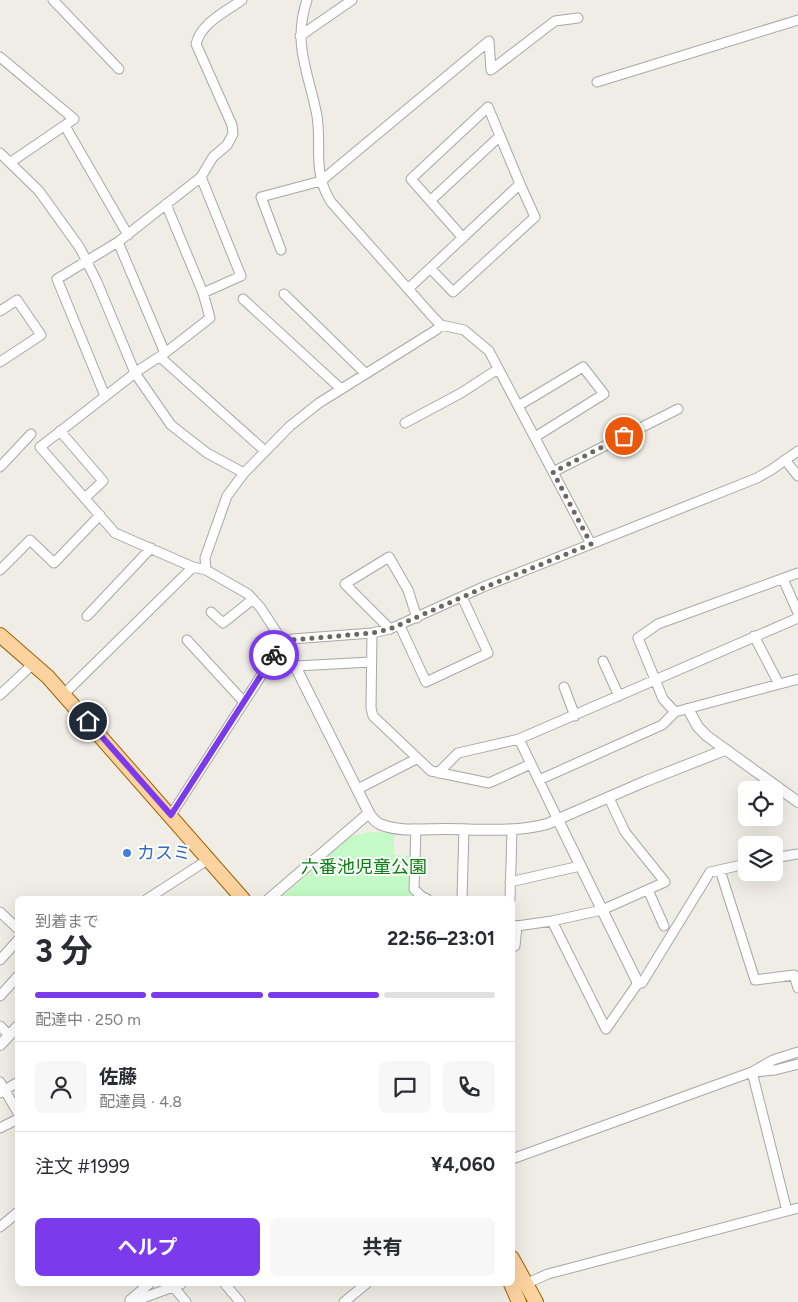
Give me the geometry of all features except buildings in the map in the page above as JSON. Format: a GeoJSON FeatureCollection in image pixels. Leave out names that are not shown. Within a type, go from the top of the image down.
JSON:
{"type":"FeatureCollection","features":[{"type":"Feature","properties":{"kind":"main road"},"geometry":{"type":"LineString","coordinates":[[0,635],[34,664],[64,694],[240,896]]}},
{"type":"Feature","properties":{"kind":"main road"},"geometry":{"type":"LineString","coordinates":[[515,1264],[536,1302]]}},
{"type":"Feature","properties":{"kind":"main road"},"geometry":{"type":"LineString","coordinates":[[512,1286],[519,1302]]}},
{"type":"Feature","properties":{"kind":"street"},"geometry":{"type":"LineString","coordinates":[[53,0],[119,69]]}},
{"type":"Feature","properties":{"kind":"street"},"geometry":{"type":"LineString","coordinates":[[105,396],[57,279],[128,235],[201,177],[213,158],[227,145],[233,134],[232,126],[196,44],[198,36],[204,28],[242,0]]}},
{"type":"Feature","properties":{"kind":"street"},"geometry":{"type":"LineString","coordinates":[[307,0],[301,22],[301,49],[317,118],[319,136],[318,171],[331,202],[442,325],[464,330],[489,351],[591,544]]}},
{"type":"Feature","properties":{"kind":"street"},"geometry":{"type":"LineString","coordinates":[[300,36],[352,0]]}},
{"type":"Feature","properties":{"kind":"street"},"geometry":{"type":"LineString","coordinates":[[281,250],[261,197],[321,181],[489,42],[491,70],[555,21],[578,18]]}},
{"type":"Feature","properties":{"kind":"street"},"geometry":{"type":"LineString","coordinates":[[597,82],[798,20]]}},
{"type":"Feature","properties":{"kind":"street"},"geometry":{"type":"LineString","coordinates":[[0,57],[74,120],[11,162]]}},
{"type":"Feature","properties":{"kind":"street"},"geometry":{"type":"LineString","coordinates":[[431,269],[453,292],[535,217],[488,107],[410,179],[463,238]]}},
{"type":"Feature","properties":{"kind":"street"},"geometry":{"type":"LineString","coordinates":[[65,126],[128,235]]}},
{"type":"Feature","properties":{"kind":"street"},"geometry":{"type":"LineString","coordinates":[[430,201],[500,136]]}},
{"type":"Feature","properties":{"kind":"street"},"geometry":{"type":"LineString","coordinates":[[0,153],[39,191],[88,261],[135,373],[171,425],[207,453],[244,473]]}},
{"type":"Feature","properties":{"kind":"street"},"geometry":{"type":"LineString","coordinates":[[201,177],[241,276],[203,293]]}},
{"type":"Feature","properties":{"kind":"street"},"geometry":{"type":"LineString","coordinates":[[408,289],[520,184]]}},
{"type":"Feature","properties":{"kind":"street"},"geometry":{"type":"LineString","coordinates":[[166,204],[203,293],[210,318],[135,373],[40,447],[115,533],[193,567],[206,570],[248,594],[253,599],[283,642],[358,789],[368,813],[373,819],[381,825],[416,828],[512,830],[534,828],[558,820],[725,750]]}},
{"type":"Feature","properties":{"kind":"street"},"geometry":{"type":"LineString","coordinates":[[118,242],[162,355],[265,451]]}},
{"type":"Feature","properties":{"kind":"street"},"geometry":{"type":"LineString","coordinates":[[284,294],[365,373]]}},
{"type":"Feature","properties":{"kind":"street"},"geometry":{"type":"LineString","coordinates":[[243,299],[340,388]]}},
{"type":"Feature","properties":{"kind":"street"},"geometry":{"type":"LineString","coordinates":[[0,311],[17,300],[42,335],[0,362]]}},
{"type":"Feature","properties":{"kind":"street"},"geometry":{"type":"LineString","coordinates":[[206,570],[204,558],[227,496],[244,473],[265,451],[303,415],[340,388],[442,325]]}},
{"type":"Feature","properties":{"kind":"street"},"geometry":{"type":"LineString","coordinates":[[518,406],[583,367],[604,394],[535,437]]}},
{"type":"Feature","properties":{"kind":"street"},"geometry":{"type":"LineString","coordinates":[[405,423],[461,393],[498,369]]}},
{"type":"Feature","properties":{"kind":"street"},"geometry":{"type":"LineString","coordinates":[[553,472],[678,409]]}},
{"type":"Feature","properties":{"kind":"street"},"geometry":{"type":"LineString","coordinates":[[60,431],[103,481],[85,498]]}},
{"type":"Feature","properties":{"kind":"street"},"geometry":{"type":"LineString","coordinates":[[0,467],[31,434]]}},
{"type":"Feature","properties":{"kind":"street"},"geometry":{"type":"LineString","coordinates":[[171,815],[283,642],[372,633],[400,626],[462,597],[757,478],[798,451]]}},
{"type":"Feature","properties":{"kind":"street"},"geometry":{"type":"LineString","coordinates":[[786,460],[798,476]]}},
{"type":"Feature","properties":{"kind":"street"},"geometry":{"type":"LineString","coordinates":[[0,570],[30,540],[54,563],[100,515]]}},
{"type":"Feature","properties":{"kind":"street"},"geometry":{"type":"LineString","coordinates":[[87,616],[151,548]]}},
{"type":"Feature","properties":{"kind":"street"},"geometry":{"type":"LineString","coordinates":[[390,629],[345,584],[389,557],[408,590],[417,618]]}},
{"type":"Feature","properties":{"kind":"street"},"geometry":{"type":"LineString","coordinates":[[64,694],[193,567]]}},
{"type":"Feature","properties":{"kind":"street"},"geometry":{"type":"LineString","coordinates":[[675,712],[663,699],[638,638],[658,624],[798,574]]}},
{"type":"Feature","properties":{"kind":"street"},"geometry":{"type":"LineString","coordinates":[[783,579],[798,613]]}},
{"type":"Feature","properties":{"kind":"street"},"geometry":{"type":"LineString","coordinates":[[400,626],[426,682],[462,666],[488,653],[462,597]]}},
{"type":"Feature","properties":{"kind":"street"},"geometry":{"type":"LineString","coordinates":[[211,612],[223,623],[253,599]]}},
{"type":"Feature","properties":{"kind":"street"},"geometry":{"type":"LineString","coordinates":[[438,773],[458,753],[519,740],[798,618]]}},
{"type":"Feature","properties":{"kind":"street"},"geometry":{"type":"LineString","coordinates":[[372,633],[371,708],[373,716],[416,759],[431,771],[489,783],[531,764]]}},
{"type":"Feature","properties":{"kind":"street"},"geometry":{"type":"LineString","coordinates":[[754,636],[779,684]]}},
{"type":"Feature","properties":{"kind":"street"},"geometry":{"type":"LineString","coordinates":[[187,640],[244,702]]}},
{"type":"Feature","properties":{"kind":"street"},"geometry":{"type":"LineString","coordinates":[[603,661],[619,696]]}},
{"type":"Feature","properties":{"kind":"street"},"geometry":{"type":"LineString","coordinates":[[296,666],[371,662]]}},
{"type":"Feature","properties":{"kind":"street"},"geometry":{"type":"LineString","coordinates":[[0,696],[34,664]]}},
{"type":"Feature","properties":{"kind":"street"},"geometry":{"type":"LineString","coordinates":[[539,780],[662,725],[675,712],[798,679]]}},
{"type":"Feature","properties":{"kind":"street"},"geometry":{"type":"LineString","coordinates":[[564,686],[575,716]]}},
{"type":"Feature","properties":{"kind":"street"},"geometry":{"type":"LineString","coordinates":[[688,709],[698,727],[707,736],[798,802]]}},
{"type":"Feature","properties":{"kind":"street"},"geometry":{"type":"LineString","coordinates":[[519,740],[638,983]]}},
{"type":"Feature","properties":{"kind":"street"},"geometry":{"type":"LineString","coordinates":[[358,789],[416,759]]}},
{"type":"Feature","properties":{"kind":"street"},"geometry":{"type":"LineString","coordinates":[[515,946],[515,926],[552,921],[602,910],[665,882],[625,832],[609,798]]}},
{"type":"Feature","properties":{"kind":"street"},"geometry":{"type":"LineString","coordinates":[[272,896],[368,813]]}},
{"type":"Feature","properties":{"kind":"street"},"geometry":{"type":"LineString","coordinates":[[416,828],[414,889],[421,896]]}},
{"type":"Feature","properties":{"kind":"street"},"geometry":{"type":"LineString","coordinates":[[462,896],[464,829]]}},
{"type":"Feature","properties":{"kind":"street"},"geometry":{"type":"LineString","coordinates":[[510,896],[512,830]]}},
{"type":"Feature","properties":{"kind":"street"},"geometry":{"type":"LineString","coordinates":[[783,856],[798,854]]}},
{"type":"Feature","properties":{"kind":"street"},"geometry":{"type":"LineString","coordinates":[[152,896],[209,859]]}},
{"type":"Feature","properties":{"kind":"street"},"geometry":{"type":"LineString","coordinates":[[510,882],[580,866]]}},
{"type":"Feature","properties":{"kind":"street"},"geometry":{"type":"LineString","coordinates":[[552,921],[606,1029],[638,983],[642,983],[710,872],[738,866]]}},
{"type":"Feature","properties":{"kind":"street"},"geometry":{"type":"LineString","coordinates":[[720,870],[755,980],[794,974],[798,988]]}},
{"type":"Feature","properties":{"kind":"street"},"geometry":{"type":"LineString","coordinates":[[648,890],[664,926]]}},
{"type":"Feature","properties":{"kind":"street"},"geometry":{"type":"LineString","coordinates":[[0,912],[15,926]]}},
{"type":"Feature","properties":{"kind":"street"},"geometry":{"type":"LineString","coordinates":[[0,960],[15,943]]}},
{"type":"Feature","properties":{"kind":"street"},"geometry":{"type":"LineString","coordinates":[[0,996],[15,979]]}},
{"type":"Feature","properties":{"kind":"street"},"geometry":{"type":"LineString","coordinates":[[0,1026],[9,1035]]}},
{"type":"Feature","properties":{"kind":"street"},"geometry":{"type":"LineString","coordinates":[[0,1044],[15,1029]]}},
{"type":"Feature","properties":{"kind":"street"},"geometry":{"type":"LineString","coordinates":[[515,1158],[752,1072],[773,1060],[796,1053],[798,1074]]}},
{"type":"Feature","properties":{"kind":"street"},"geometry":{"type":"LineString","coordinates":[[752,1072],[775,1070],[797,1064]]}},
{"type":"Feature","properties":{"kind":"street"},"geometry":{"type":"LineString","coordinates":[[752,1072],[787,1211]]}},
{"type":"Feature","properties":{"kind":"street"},"geometry":{"type":"LineString","coordinates":[[15,1083],[2,1088],[15,1108]]}},
{"type":"Feature","properties":{"kind":"street"},"geometry":{"type":"LineString","coordinates":[[0,1128],[15,1120]]}},
{"type":"Feature","properties":{"kind":"street"},"geometry":{"type":"LineString","coordinates":[[526,1284],[548,1274],[798,1208]]}},
{"type":"Feature","properties":{"kind":"street"},"geometry":{"type":"LineString","coordinates":[[1,1225],[15,1214]]}},
{"type":"Feature","properties":{"kind":"street"},"geometry":{"type":"LineString","coordinates":[[127,1302],[147,1286]]}},
{"type":"Feature","properties":{"kind":"street"},"geometry":{"type":"LineString","coordinates":[[132,1302],[172,1286]]}},
{"type":"Feature","properties":{"kind":"street"},"geometry":{"type":"LineString","coordinates":[[176,1286],[186,1302]]}},
{"type":"Feature","properties":{"kind":"street"},"geometry":{"type":"LineString","coordinates":[[226,1286],[240,1302]]}},
{"type":"Feature","properties":{"kind":"street"},"geometry":{"type":"LineString","coordinates":[[344,1302],[364,1286]]}},
{"type":"Feature","properties":{"kind":"green space","name":"六番池児童公園"},"geometry":{"type":"Polygon","coordinates":[[[370,832],[394,833],[394,855],[412,856],[411,896],[283,896],[349,837],[370,832]]]}},
{"type":"Feature","properties":{"kind":"way so far"},"geometry":{"type":"LineString","coordinates":[[274,655],[283,642],[372,633],[400,626],[483,588],[591,544],[553,472],[624,436]]}},
{"type":"Feature","properties":{"kind":"place","name":"カスミ"},"geometry":{"type":"Point","coordinates":[127,853]}},
{"type":"Feature","properties":{"kind":"route"},"geometry":{"type":"LineString","coordinates":[[88,721],[171,815],[274,655]]}}]}
